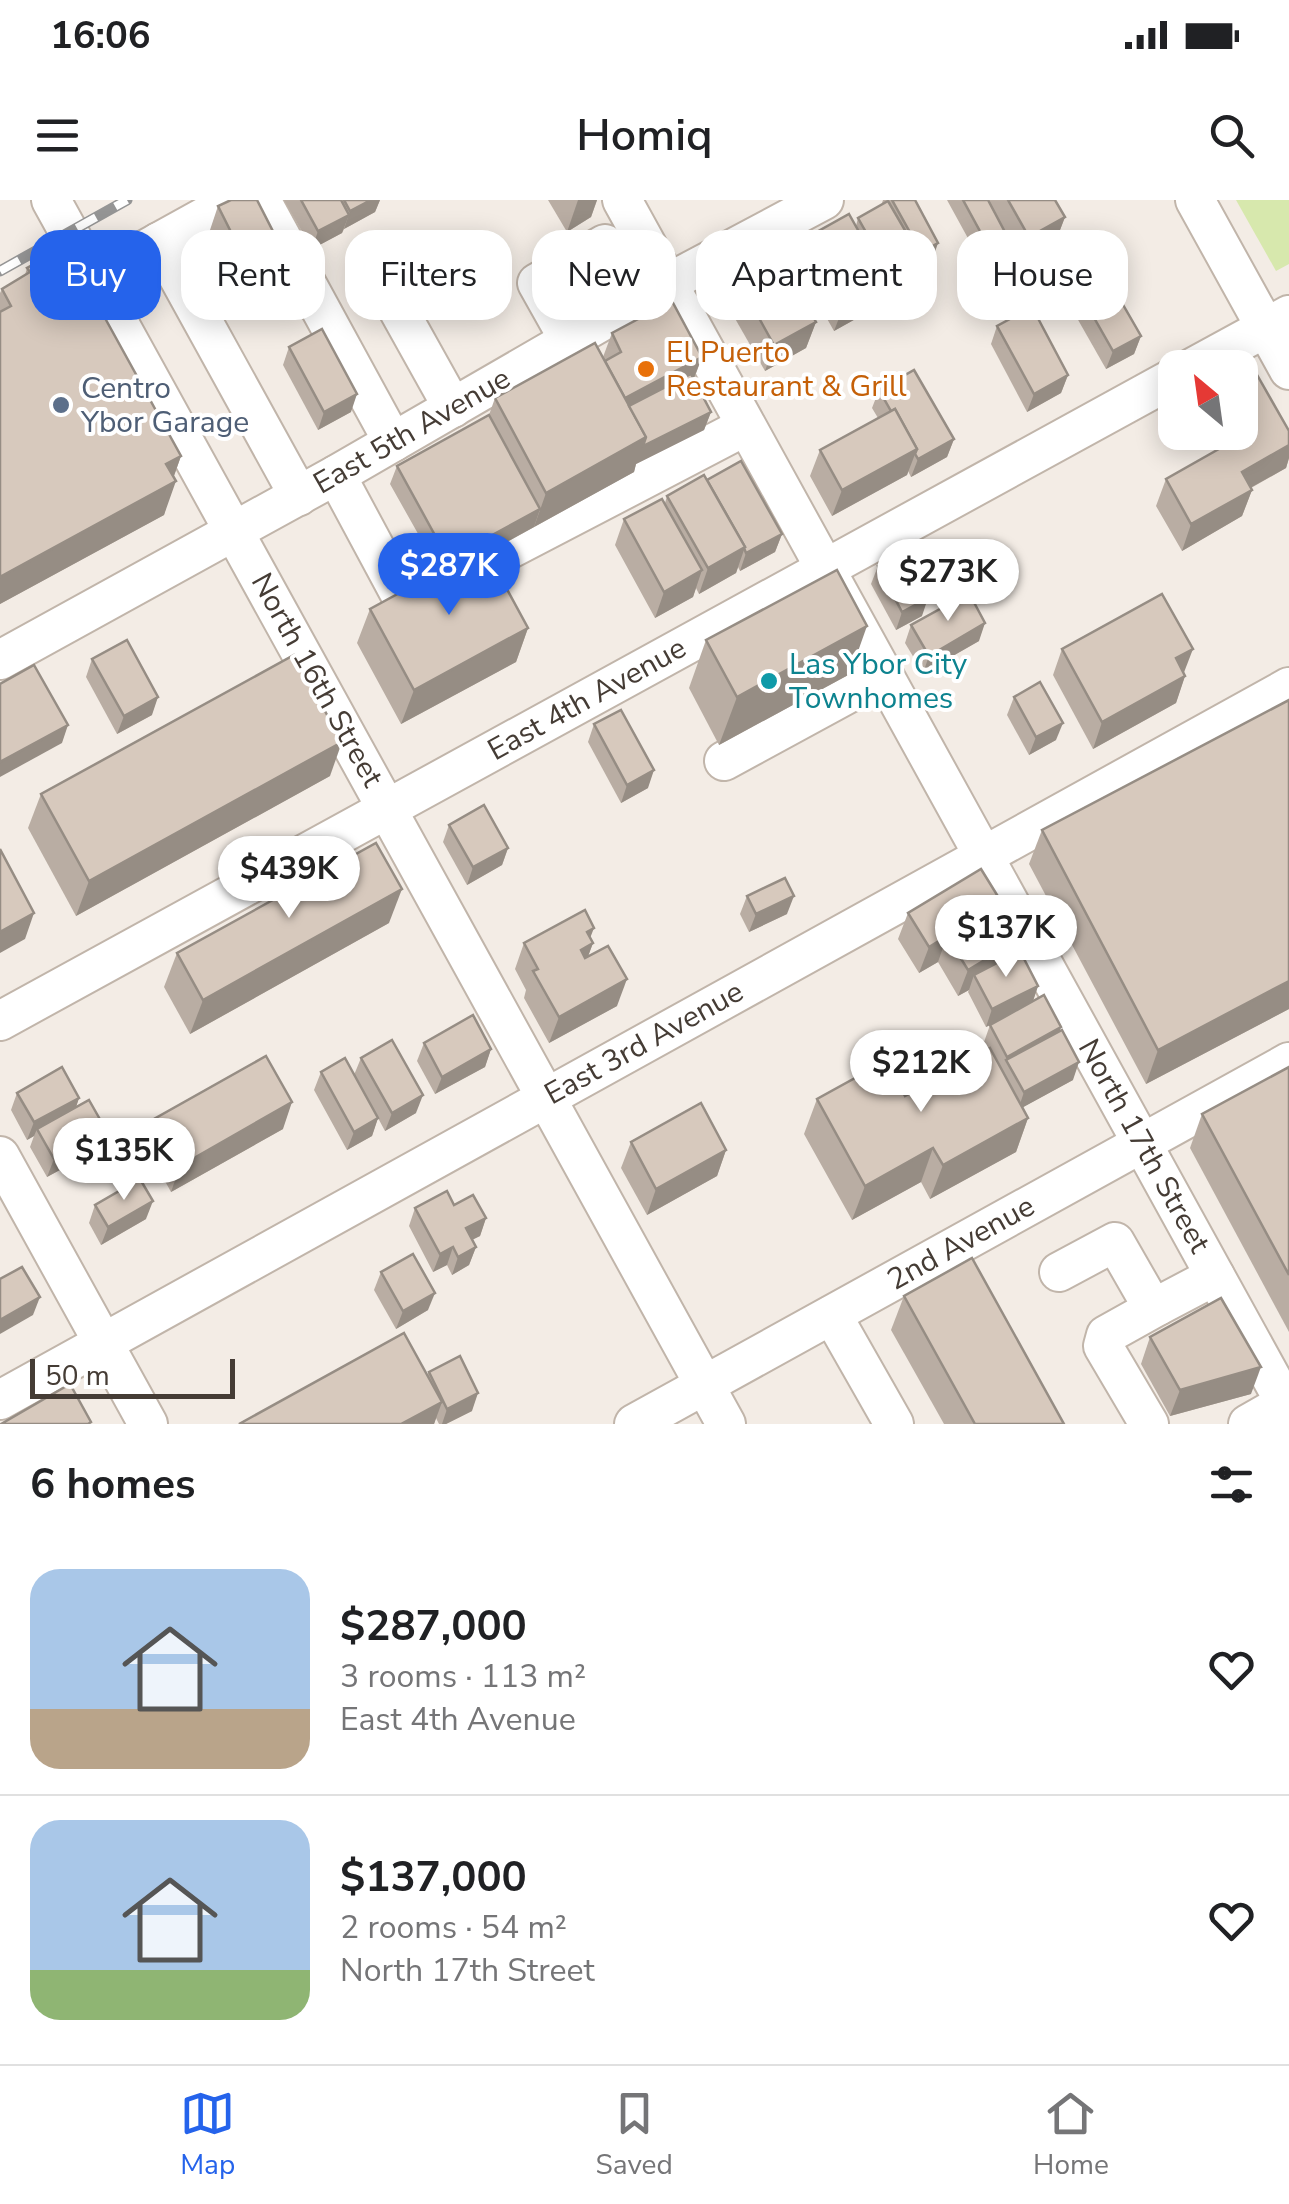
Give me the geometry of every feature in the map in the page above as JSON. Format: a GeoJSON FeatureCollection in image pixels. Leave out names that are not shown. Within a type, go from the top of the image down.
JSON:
{"type":"FeatureCollection","features":[{"type":"Feature","properties":{"kind":"street","name":"North 16th Street"},"geometry":{"type":"LineString","coordinates":[[51,200],[68,230]]}},
{"type":"Feature","properties":{"kind":"street"},"geometry":{"type":"LineString","coordinates":[[161,240],[235,200]]}},
{"type":"Feature","properties":{"kind":"street"},"geometry":{"type":"LineString","coordinates":[[261,200],[394,442]]}},
{"type":"Feature","properties":{"kind":"street","name":"North 17th Street"},"geometry":{"type":"LineString","coordinates":[[622,200],[639,230]]}},
{"type":"Feature","properties":{"kind":"street","name":"East 5th Avenue"},"geometry":{"type":"LineString","coordinates":[[676,279],[824,200]]}},
{"type":"Feature","properties":{"kind":"street"},"geometry":{"type":"LineString","coordinates":[[1195,200],[1277,321],[1289,370]]}},
{"type":"Feature","properties":{"kind":"street"},"geometry":{"type":"LineString","coordinates":[[161,247],[298,496]]}},
{"type":"Feature","properties":{"kind":"street","name":"North 17th Street"},"geometry":{"type":"LineString","coordinates":[[676,298],[1287,1406]]}},
{"type":"Feature","properties":{"kind":"street","name":"North 16th Street"},"geometry":{"type":"LineString","coordinates":[[117,320],[726,1424]]}},
{"type":"Feature","properties":{"kind":"street"},"geometry":{"type":"LineString","coordinates":[[404,320],[453,408]]}},
{"type":"Feature","properties":{"kind":"street"},"geometry":{"type":"LineString","coordinates":[[557,320],[569,340]]}},
{"type":"Feature","properties":{"kind":"street","name":"East 5th Avenue"},"geometry":{"type":"LineString","coordinates":[[0,660],[336,475],[604,320]]}},
{"type":"Feature","properties":{"kind":"street"},"geometry":{"type":"LineString","coordinates":[[1225,350],[1277,321]]}},
{"type":"Feature","properties":{"kind":"street","name":"East 4th Avenue"},"geometry":{"type":"LineString","coordinates":[[0,1020],[1158,386]]}},
{"type":"Feature","properties":{"kind":"street"},"geometry":{"type":"LineString","coordinates":[[336,475],[402,596],[459,575],[746,426]]}},
{"type":"Feature","properties":{"kind":"street"},"geometry":{"type":"LineString","coordinates":[[724,761],[884,674]]}},
{"type":"Feature","properties":{"kind":"street","name":"East 3rd Avenue"},"geometry":{"type":"LineString","coordinates":[[0,1400],[1289,688]]}},
{"type":"Feature","properties":{"kind":"street","name":"2nd Avenue"},"geometry":{"type":"LineString","coordinates":[[634,1424],[832,1315],[965,1256],[1142,1143],[1289,1062]]}},
{"type":"Feature","properties":{"kind":"street"},"geometry":{"type":"LineString","coordinates":[[0,1156],[148,1424]]}},
{"type":"Feature","properties":{"kind":"street"},"geometry":{"type":"LineString","coordinates":[[1059,1272],[1114,1242],[1146,1296],[1158,1306]]}},
{"type":"Feature","properties":{"kind":"street"},"geometry":{"type":"LineString","coordinates":[[1149,1424],[1103,1346],[1106,1335],[1216,1276]]}},
{"type":"Feature","properties":{"kind":"street"},"geometry":{"type":"LineString","coordinates":[[832,1315],[894,1424]]}},
{"type":"Feature","properties":{"kind":"street"},"geometry":{"type":"LineString","coordinates":[[1248,1424],[1287,1406]]}},
{"type":"Feature","properties":{"kind":"green space"},"geometry":{"type":"Polygon","coordinates":[[[1236,200],[1289,200],[1289,264],[1276,271],[1236,200]]]}},
{"type":"Feature","properties":{"kind":"building"},"geometry":{"type":"Polygon","coordinates":[[[231,200],[257,200],[272,230],[230,230],[218,206],[231,200]]]}},
{"type":"Feature","properties":{"kind":"building"},"geometry":{"type":"Polygon","coordinates":[[[301,200],[341,200],[349,215],[317,230],[301,200]]]}},
{"type":"Feature","properties":{"kind":"building"},"geometry":{"type":"Polygon","coordinates":[[[344,200],[371,200],[350,211],[344,200]]]}},
{"type":"Feature","properties":{"kind":"building"},"geometry":{"type":"Polygon","coordinates":[[[892,200],[915,200],[931,230],[909,230],[892,200]]]}},
{"type":"Feature","properties":{"kind":"building"},"geometry":{"type":"Polygon","coordinates":[[[963,200],[988,200],[1004,230],[979,230],[963,200]]]}},
{"type":"Feature","properties":{"kind":"building"},"geometry":{"type":"Polygon","coordinates":[[[1008,200],[1055,200],[1065,217],[1042,230],[1025,230],[1008,200]]]}},
{"type":"Feature","properties":{"kind":"building"},"geometry":{"type":"Polygon","coordinates":[[[888,201],[905,230],[865,230],[858,218],[888,201]]]}},
{"type":"Feature","properties":{"kind":"building"},"geometry":{"type":"Polygon","coordinates":[[[849,214],[858,230],[820,230],[849,214]]]}},
{"type":"Feature","properties":{"kind":"building","name":"Centro Ybor Garage"},"geometry":{"type":"Polygon","coordinates":[[[30,272],[30,320],[106,320],[181,456],[166,464],[176,481],[0,577],[0,312],[11,306],[2,289],[30,272]]]}},
{"type":"Feature","properties":{"kind":"building"},"geometry":{"type":"Polygon","coordinates":[[[676,308],[702,357],[625,398],[605,361],[621,352],[612,333],[636,320],[676,320],[676,308]]]}},
{"type":"Feature","properties":{"kind":"building"},"geometry":{"type":"Polygon","coordinates":[[[1128,313],[1141,336],[1113,351],[1095,320],[1128,320],[1128,313]]]}},
{"type":"Feature","properties":{"kind":"building"},"geometry":{"type":"Polygon","coordinates":[[[760,320],[815,320],[816,322],[774,345],[760,320]]]}},
{"type":"Feature","properties":{"kind":"building"},"geometry":{"type":"Polygon","coordinates":[[[1008,320],[1039,320],[1068,375],[1034,394],[997,326],[1008,320]]]}},
{"type":"Feature","properties":{"kind":"building"},"geometry":{"type":"Polygon","coordinates":[[[322,329],[357,394],[324,412],[289,347],[322,329]]]}},
{"type":"Feature","properties":{"kind":"building"},"geometry":{"type":"Polygon","coordinates":[[[595,343],[646,437],[546,493],[495,398],[595,343]]]}},
{"type":"Feature","properties":{"kind":"building"},"geometry":{"type":"Polygon","coordinates":[[[914,370],[954,439],[918,459],[917,449],[895,409],[891,411],[879,390],[914,370]]]}},
{"type":"Feature","properties":{"kind":"building"},"geometry":{"type":"Polygon","coordinates":[[[691,374],[711,412],[643,446],[646,437],[629,406],[691,374]]]}},
{"type":"Feature","properties":{"kind":"building"},"geometry":{"type":"Polygon","coordinates":[[[1258,377],[1289,431],[1289,445],[1242,472],[1252,490],[1191,524],[1166,479],[1217,450],[1258,450],[1258,377]]]}},
{"type":"Feature","properties":{"kind":"building"},"geometry":{"type":"Polygon","coordinates":[[[895,409],[917,449],[842,490],[820,450],[895,409]]]}},
{"type":"Feature","properties":{"kind":"building"},"geometry":{"type":"Polygon","coordinates":[[[489,415],[540,509],[448,559],[397,466],[489,415]]]}},
{"type":"Feature","properties":{"kind":"building"},"geometry":{"type":"Polygon","coordinates":[[[741,461],[782,534],[746,553],[707,480],[741,461]]]}},
{"type":"Feature","properties":{"kind":"building"},"geometry":{"type":"Polygon","coordinates":[[[704,475],[745,547],[708,568],[667,496],[704,475]]]}},
{"type":"Feature","properties":{"kind":"building"},"geometry":{"type":"Polygon","coordinates":[[[662,499],[702,570],[664,592],[624,519],[662,499]]]}},
{"type":"Feature","properties":{"kind":"building"},"geometry":{"type":"Polygon","coordinates":[[[484,547],[528,628],[414,690],[370,609],[484,547]]]}},
{"type":"Feature","properties":{"kind":"building"},"geometry":{"type":"Polygon","coordinates":[[[903,552],[928,598],[902,612],[878,566],[903,552]]]}},
{"type":"Feature","properties":{"kind":"building"},"geometry":{"type":"Polygon","coordinates":[[[837,570],[867,626],[737,697],[706,640],[837,570]]]}},
{"type":"Feature","properties":{"kind":"building"},"geometry":{"type":"Polygon","coordinates":[[[969,593],[985,623],[929,656],[911,625],[969,593]]]}},
{"type":"Feature","properties":{"kind":"building"},"geometry":{"type":"Polygon","coordinates":[[[1162,594],[1193,649],[1176,658],[1185,676],[1102,722],[1062,649],[1162,594]]]}},
{"type":"Feature","properties":{"kind":"building"},"geometry":{"type":"Polygon","coordinates":[[[127,640],[158,697],[124,716],[92,659],[127,640]]]}},
{"type":"Feature","properties":{"kind":"building"},"geometry":{"type":"Polygon","coordinates":[[[294,655],[342,742],[89,881],[41,794],[294,655]]]}},
{"type":"Feature","properties":{"kind":"building"},"geometry":{"type":"Polygon","coordinates":[[[34,665],[68,725],[0,762],[0,684],[34,665]]]}},
{"type":"Feature","properties":{"kind":"building"},"geometry":{"type":"Polygon","coordinates":[[[1040,682],[1063,723],[1036,737],[1014,697],[1040,682]]]}},
{"type":"Feature","properties":{"kind":"building"},"geometry":{"type":"Polygon","coordinates":[[[1289,700],[1289,981],[1158,1050],[1042,830],[1289,700]]]}},
{"type":"Feature","properties":{"kind":"building"},"geometry":{"type":"Polygon","coordinates":[[[621,710],[654,770],[627,785],[594,724],[621,710]]]}},
{"type":"Feature","properties":{"kind":"building"},"geometry":{"type":"Polygon","coordinates":[[[484,805],[508,848],[473,867],[449,825],[484,805]]]}},
{"type":"Feature","properties":{"kind":"building"},"geometry":{"type":"Polygon","coordinates":[[[376,843],[402,889],[203,1000],[177,953],[376,843]]]}},
{"type":"Feature","properties":{"kind":"building"},"geometry":{"type":"Polygon","coordinates":[[[0,849],[34,913],[0,932],[0,849]]]}},
{"type":"Feature","properties":{"kind":"building"},"geometry":{"type":"Polygon","coordinates":[[[981,869],[1023,937],[968,970],[947,936],[929,947],[908,913],[981,869]]]}},
{"type":"Feature","properties":{"kind":"building"},"geometry":{"type":"Polygon","coordinates":[[[785,878],[794,896],[756,914],[747,896],[785,878]]]}},
{"type":"Feature","properties":{"kind":"building"},"geometry":{"type":"Polygon","coordinates":[[[585,910],[594,928],[587,932],[593,943],[581,950],[585,958],[608,946],[627,979],[559,1017],[533,971],[538,969],[524,943],[585,910]]]}},
{"type":"Feature","properties":{"kind":"building"},"geometry":{"type":"Polygon","coordinates":[[[1020,951],[1038,986],[992,1009],[974,975],[1020,951]]]}},
{"type":"Feature","properties":{"kind":"building"},"geometry":{"type":"Polygon","coordinates":[[[1044,995],[1061,1027],[1007,1057],[990,1025],[1044,995]]]}},
{"type":"Feature","properties":{"kind":"building"},"geometry":{"type":"Polygon","coordinates":[[[473,1015],[491,1049],[442,1077],[424,1043],[473,1015]]]}},
{"type":"Feature","properties":{"kind":"building"},"geometry":{"type":"Polygon","coordinates":[[[1062,1030],[1079,1062],[1024,1092],[1006,1060],[1062,1030]]]}},
{"type":"Feature","properties":{"kind":"building"},"geometry":{"type":"Polygon","coordinates":[[[392,1040],[423,1095],[392,1113],[361,1058],[392,1040]]]}},
{"type":"Feature","properties":{"kind":"building"},"geometry":{"type":"Polygon","coordinates":[[[990,1048],[1028,1118],[943,1165],[933,1148],[865,1186],[817,1099],[886,1061],[905,1096],[990,1048]]]}},
{"type":"Feature","properties":{"kind":"building"},"geometry":{"type":"Polygon","coordinates":[[[266,1056],[292,1102],[180,1166],[154,1119],[266,1056]]]}},
{"type":"Feature","properties":{"kind":"building"},"geometry":{"type":"Polygon","coordinates":[[[345,1058],[378,1118],[354,1132],[321,1072],[345,1058]]]}},
{"type":"Feature","properties":{"kind":"building"},"geometry":{"type":"Polygon","coordinates":[[[62,1067],[79,1098],[34,1122],[17,1093],[62,1067]]]}},
{"type":"Feature","properties":{"kind":"building"},"geometry":{"type":"Polygon","coordinates":[[[1289,1067],[1289,1275],[1202,1114],[1289,1067]]]}},
{"type":"Feature","properties":{"kind":"building"},"geometry":{"type":"Polygon","coordinates":[[[89,1100],[106,1130],[54,1159],[37,1129],[89,1100]]]}},
{"type":"Feature","properties":{"kind":"building"},"geometry":{"type":"Polygon","coordinates":[[[701,1103],[726,1150],[656,1189],[631,1142],[701,1103]]]}},
{"type":"Feature","properties":{"kind":"building"},"geometry":{"type":"Polygon","coordinates":[[[140,1179],[153,1201],[108,1227],[95,1205],[140,1179]]]}},
{"type":"Feature","properties":{"kind":"building"},"geometry":{"type":"Polygon","coordinates":[[[447,1191],[454,1205],[473,1195],[486,1218],[466,1228],[476,1247],[458,1257],[453,1247],[440,1254],[415,1208],[447,1191]]]}},
{"type":"Feature","properties":{"kind":"building"},"geometry":{"type":"Polygon","coordinates":[[[413,1254],[435,1293],[403,1311],[381,1272],[413,1254]]]}},
{"type":"Feature","properties":{"kind":"building"},"geometry":{"type":"Polygon","coordinates":[[[972,1258],[1064,1424],[975,1424],[904,1296],[972,1258]]]}},
{"type":"Feature","properties":{"kind":"building"},"geometry":{"type":"Polygon","coordinates":[[[22,1267],[40,1297],[0,1320],[0,1279],[22,1267]]]}},
{"type":"Feature","properties":{"kind":"building"},"geometry":{"type":"Polygon","coordinates":[[[1221,1298],[1261,1367],[1180,1390],[1150,1337],[1221,1298]]]}},
{"type":"Feature","properties":{"kind":"building"},"geometry":{"type":"Polygon","coordinates":[[[404,1333],[442,1402],[401,1424],[239,1424],[404,1333]]]}},
{"type":"Feature","properties":{"kind":"building"},"geometry":{"type":"Polygon","coordinates":[[[460,1356],[478,1393],[447,1409],[429,1372],[460,1356]]]}},
{"type":"Feature","properties":{"kind":"building"},"geometry":{"type":"Polygon","coordinates":[[[70,1384],[91,1422],[88,1424],[1,1424],[70,1384]]]}},
{"type":"Feature","properties":{"kind":"railway"},"geometry":{"type":"LineString","coordinates":[[0,271],[127,200]]}},
{"type":"Feature","properties":{"kind":"place","name":"El Puerto Restaurant & Grill"},"geometry":{"type":"Point","coordinates":[646,369]}},
{"type":"Feature","properties":{"kind":"place","name":"Centro Ybor Garage"},"geometry":{"type":"Point","coordinates":[61,405]}},
{"type":"Feature","properties":{"kind":"place","name":"Las Ybor City Townhomes"},"geometry":{"type":"Point","coordinates":[769,681]}}]}
